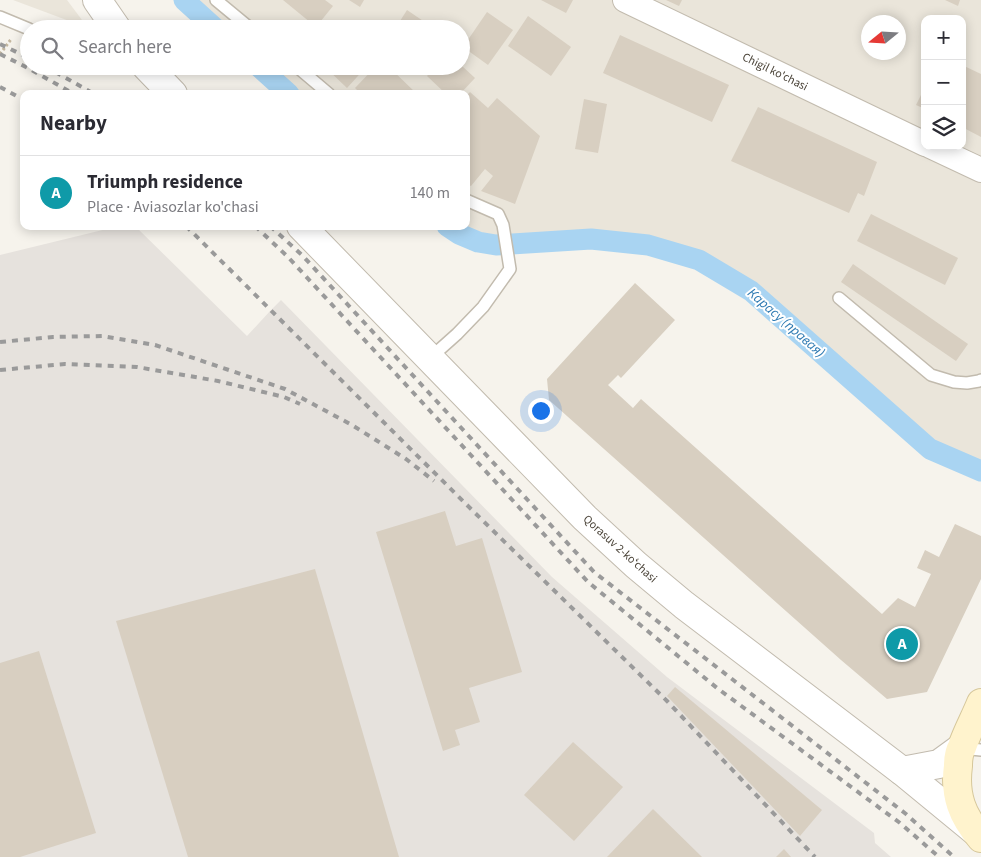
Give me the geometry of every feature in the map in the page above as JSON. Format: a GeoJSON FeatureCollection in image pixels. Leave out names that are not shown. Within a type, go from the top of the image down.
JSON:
{"type":"FeatureCollection","features":[{"type":"Feature","properties":{"kind":"main road"},"geometry":{"type":"LineString","coordinates":[[978,835],[963,812],[959,800],[956,775],[971,749],[981,703]]}},
{"type":"Feature","properties":{"kind":"street"},"geometry":{"type":"LineString","coordinates":[[97,0],[111,20]]}},
{"type":"Feature","properties":{"kind":"street","name":"Chigil ko'chasi"},"geometry":{"type":"LineString","coordinates":[[625,0],[921,142]]}},
{"type":"Feature","properties":{"kind":"street"},"geometry":{"type":"LineString","coordinates":[[155,75],[169,90]]}},
{"type":"Feature","properties":{"kind":"street"},"geometry":{"type":"LineString","coordinates":[[938,150],[981,170]]}},
{"type":"Feature","properties":{"kind":"street","name":"Qorasuv 2-koʻchasi"},"geometry":{"type":"LineString","coordinates":[[305,230],[585,518],[636,565],[691,611],[902,771],[978,835]]}},
{"type":"Feature","properties":{"kind":"street"},"geometry":{"type":"LineString","coordinates":[[902,771],[939,764],[971,749]]}},
{"type":"Feature","properties":{"kind":"lane"},"geometry":{"type":"LineString","coordinates":[[216,0],[240,20]]}},
{"type":"Feature","properties":{"kind":"lane"},"geometry":{"type":"LineString","coordinates":[[0,17],[20,25]]}},
{"type":"Feature","properties":{"kind":"lane"},"geometry":{"type":"LineString","coordinates":[[307,75],[324,90]]}},
{"type":"Feature","properties":{"kind":"lane"},"geometry":{"type":"LineString","coordinates":[[429,359],[483,307],[510,270],[503,224],[498,214],[470,202]]}},
{"type":"Feature","properties":{"kind":"lane"},"geometry":{"type":"LineString","coordinates":[[839,298],[931,375],[954,382],[967,383],[981,380]]}},
{"type":"Feature","properties":{"kind":"shaded area"},"geometry":{"type":"Polygon","coordinates":[[[13,0],[67,0],[82,20],[67,20],[13,0]]]}},
{"type":"Feature","properties":{"kind":"shaded area"},"geometry":{"type":"Polygon","coordinates":[[[184,0],[981,0],[981,471],[930,449],[752,291],[699,260],[648,245],[591,239],[496,245],[478,242],[453,230],[470,230],[470,90],[285,90],[268,75],[470,75],[470,20],[206,20],[184,0]]]}},
{"type":"Feature","properties":{"kind":"shaded area"},"geometry":{"type":"Polygon","coordinates":[[[103,230],[139,230],[247,336],[281,300],[552,577],[667,677],[874,833],[875,843],[891,857],[0,857],[0,255],[103,230]]]}},
{"type":"Feature","properties":{"kind":"building"},"geometry":{"type":"Polygon","coordinates":[[[283,0],[325,0],[333,6],[322,20],[307,20],[283,0]]]}},
{"type":"Feature","properties":{"kind":"building"},"geometry":{"type":"Polygon","coordinates":[[[349,0],[364,0],[360,7],[349,0]]]}},
{"type":"Feature","properties":{"kind":"building"},"geometry":{"type":"Polygon","coordinates":[[[541,0],[573,0],[566,13],[541,0]]]}},
{"type":"Feature","properties":{"kind":"building"},"geometry":{"type":"Polygon","coordinates":[[[666,0],[682,0],[679,6],[666,0]]]}},
{"type":"Feature","properties":{"kind":"building"},"geometry":{"type":"Polygon","coordinates":[[[945,0],[960,0],[958,6],[945,0]]]}},
{"type":"Feature","properties":{"kind":"building"},"geometry":{"type":"Polygon","coordinates":[[[407,10],[422,20],[401,20],[407,10]]]}},
{"type":"Feature","properties":{"kind":"building"},"geometry":{"type":"Polygon","coordinates":[[[487,12],[513,30],[488,65],[470,52],[470,37],[487,12]]]}},
{"type":"Feature","properties":{"kind":"building"},"geometry":{"type":"Polygon","coordinates":[[[528,16],[571,47],[551,76],[508,46],[528,16]]]}},
{"type":"Feature","properties":{"kind":"building"},"geometry":{"type":"Polygon","coordinates":[[[620,35],[729,85],[712,122],[603,73],[620,35]]]}},
{"type":"Feature","properties":{"kind":"building"},"geometry":{"type":"Polygon","coordinates":[[[966,67],[981,74],[981,137],[966,129],[966,67]]]}},
{"type":"Feature","properties":{"kind":"building"},"geometry":{"type":"Polygon","coordinates":[[[470,73],[475,78],[464,90],[442,90],[427,76],[470,75],[470,73]]]}},
{"type":"Feature","properties":{"kind":"building"},"geometry":{"type":"Polygon","coordinates":[[[333,75],[359,75],[347,88],[333,75]]]}},
{"type":"Feature","properties":{"kind":"building"},"geometry":{"type":"Polygon","coordinates":[[[367,75],[397,75],[413,90],[357,90],[355,88],[367,75]]]}},
{"type":"Feature","properties":{"kind":"building"},"geometry":{"type":"Polygon","coordinates":[[[470,92],[488,108],[497,98],[540,136],[515,204],[481,191],[493,176],[485,169],[471,186],[470,92]]]}},
{"type":"Feature","properties":{"kind":"building"},"geometry":{"type":"Polygon","coordinates":[[[921,95],[921,107],[916,105],[921,95]]]}},
{"type":"Feature","properties":{"kind":"building"},"geometry":{"type":"Polygon","coordinates":[[[584,99],[607,104],[598,153],[575,149],[584,99]]]}},
{"type":"Feature","properties":{"kind":"building"},"geometry":{"type":"Polygon","coordinates":[[[758,107],[877,162],[864,196],[858,193],[849,213],[731,161],[758,107]]]}},
{"type":"Feature","properties":{"kind":"building"},"geometry":{"type":"Polygon","coordinates":[[[871,214],[958,258],[945,285],[857,241],[871,214]]]}},
{"type":"Feature","properties":{"kind":"building"},"geometry":{"type":"Polygon","coordinates":[[[853,264],[968,344],[956,361],[841,282],[853,264]]]}},
{"type":"Feature","properties":{"kind":"building"},"geometry":{"type":"Polygon","coordinates":[[[635,283],[675,320],[621,378],[618,375],[608,385],[633,408],[641,399],[882,614],[898,598],[915,607],[931,574],[917,568],[925,550],[939,557],[955,524],[981,536],[981,579],[927,692],[887,699],[549,400],[547,379],[635,283]]]}},
{"type":"Feature","properties":{"kind":"building"},"geometry":{"type":"Polygon","coordinates":[[[445,511],[456,546],[482,538],[522,672],[469,688],[480,722],[455,730],[460,745],[443,751],[376,532],[445,511]]]}},
{"type":"Feature","properties":{"kind":"building"},"geometry":{"type":"Polygon","coordinates":[[[315,569],[399,857],[188,857],[116,621],[315,569]]]}},
{"type":"Feature","properties":{"kind":"building"},"geometry":{"type":"Polygon","coordinates":[[[39,651],[96,833],[20,857],[0,857],[0,663],[39,651]]]}},
{"type":"Feature","properties":{"kind":"building"},"geometry":{"type":"Polygon","coordinates":[[[675,687],[822,810],[800,836],[667,696],[675,687]]]}},
{"type":"Feature","properties":{"kind":"building"},"geometry":{"type":"Polygon","coordinates":[[[573,742],[623,787],[574,841],[524,795],[573,742]]]}},
{"type":"Feature","properties":{"kind":"building"},"geometry":{"type":"Polygon","coordinates":[[[653,809],[702,857],[607,857],[653,809]]]}},
{"type":"Feature","properties":{"kind":"building"},"geometry":{"type":"Polygon","coordinates":[[[784,849],[791,857],[776,857],[784,849]]]}},
{"type":"Feature","properties":{"kind":"waterway","name":"Карасу (правая)"},"geometry":{"type":"LineString","coordinates":[[184,0],[206,20]]}},
{"type":"Feature","properties":{"kind":"waterway","name":"Карасу (правая)"},"geometry":{"type":"LineString","coordinates":[[268,75],[285,90]]}},
{"type":"Feature","properties":{"kind":"waterway","name":"Карасу (правая)"},"geometry":{"type":"LineString","coordinates":[[453,230],[478,242],[496,245],[591,239],[648,245],[699,260],[751,291],[930,449],[981,471]]}},
{"type":"Feature","properties":{"kind":"railway"},"geometry":{"type":"LineString","coordinates":[[0,44],[20,54]]}},
{"type":"Feature","properties":{"kind":"railway"},"geometry":{"type":"LineString","coordinates":[[0,54],[20,64]]}},
{"type":"Feature","properties":{"kind":"railway"},"geometry":{"type":"LineString","coordinates":[[40,75],[67,90]]}},
{"type":"Feature","properties":{"kind":"railway"},"geometry":{"type":"LineString","coordinates":[[61,75],[87,90]]}},
{"type":"Feature","properties":{"kind":"railway"},"geometry":{"type":"LineString","coordinates":[[0,87],[20,98]]}},
{"type":"Feature","properties":{"kind":"railway"},"geometry":{"type":"LineString","coordinates":[[190,230],[667,701],[815,857]]}},
{"type":"Feature","properties":{"kind":"railway"},"geometry":{"type":"LineString","coordinates":[[259,230],[288,257],[588,582],[717,688],[900,823],[939,857]]}},
{"type":"Feature","properties":{"kind":"railway"},"geometry":{"type":"LineString","coordinates":[[274,230],[302,255],[594,572],[906,814],[954,857]]}},
{"type":"Feature","properties":{"kind":"railway"},"geometry":{"type":"LineString","coordinates":[[0,342],[53,337],[102,336],[155,345],[285,389],[352,425],[406,459],[434,481]]}},
{"type":"Feature","properties":{"kind":"railway"},"geometry":{"type":"LineString","coordinates":[[0,370],[65,364],[137,367],[218,381],[284,397],[300,404]]}},
{"type":"Feature","properties":{"kind":"place","name":"Triumph residence"},"geometry":{"type":"Point","coordinates":[902,644]}}]}
